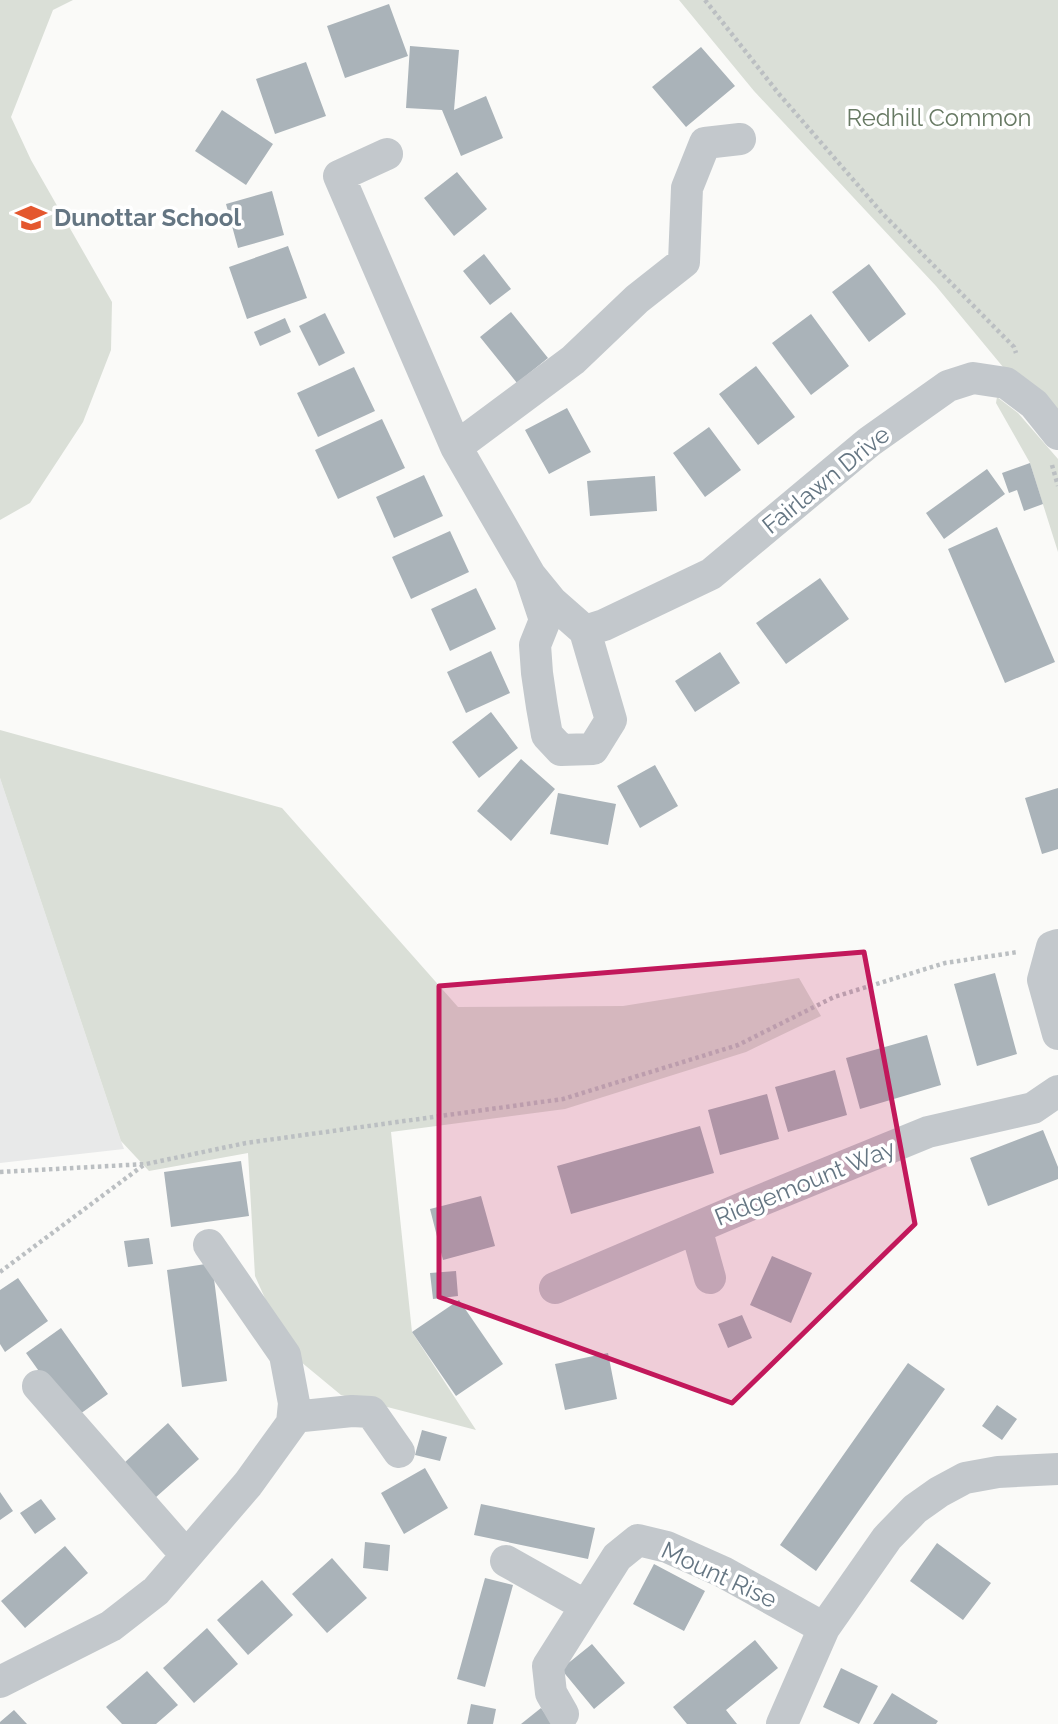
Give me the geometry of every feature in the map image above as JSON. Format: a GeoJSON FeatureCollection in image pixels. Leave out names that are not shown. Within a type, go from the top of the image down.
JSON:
{"type":"FeatureCollection","features":[{"type":"Feature","properties":{"kind":"street"},"geometry":{"type":"LineString","coordinates":[[456,447],[573,360],[636,299],[684,262],[687,188],[705,143],[740,139]]}},
{"type":"Feature","properties":{"kind":"street"},"geometry":{"type":"LineString","coordinates":[[387,154],[326,179],[456,447],[530,575],[552,602],[585,631],[611,720],[593,749],[561,750],[547,735],[537,673],[536,645],[545,620],[530,575]]}},
{"type":"Feature","properties":{"kind":"street","name":"Fairlawn Drive"},"geometry":{"type":"LineString","coordinates":[[585,631],[604,625],[711,574],[869,442],[948,386],[973,378],[1006,383],[1034,404],[1058,433]]}},
{"type":"Feature","properties":{"kind":"street"},"geometry":{"type":"LineString","coordinates":[[1055,946],[1043,980],[1058,1034]]}},
{"type":"Feature","properties":{"kind":"street","name":"Ridgemount Way"},"geometry":{"type":"LineString","coordinates":[[555,1288],[928,1132],[1032,1108],[1058,1091]]}},
{"type":"Feature","properties":{"kind":"street"},"geometry":{"type":"LineString","coordinates":[[696,1228],[710,1278]]}},
{"type":"Feature","properties":{"kind":"street"},"geometry":{"type":"LineString","coordinates":[[0,1682],[111,1626],[156,1591],[248,1484],[292,1423],[294,1403],[285,1355],[209,1245]]}},
{"type":"Feature","properties":{"kind":"street"},"geometry":{"type":"LineString","coordinates":[[38,1385],[186,1555]]}},
{"type":"Feature","properties":{"kind":"street"},"geometry":{"type":"LineString","coordinates":[[293,1417],[352,1411],[372,1412],[399,1452]]}},
{"type":"Feature","properties":{"kind":"street"},"geometry":{"type":"LineString","coordinates":[[782,1724],[824,1628],[887,1538],[915,1509],[965,1478],[998,1472],[1058,1469]]}},
{"type":"Feature","properties":{"kind":"street","name":"Mount Rise"},"geometry":{"type":"LineString","coordinates":[[563,1714],[551,1693],[548,1666],[617,1557],[638,1540],[667,1546],[723,1572],[824,1628]]}},
{"type":"Feature","properties":{"kind":"street"},"geometry":{"type":"LineString","coordinates":[[506,1561],[586,1606]]}},
{"type":"Feature","properties":{"kind":"path"},"geometry":{"type":"LineString","coordinates":[[705,0],[779,94],[882,213],[1014,347],[1018,358]]}},
{"type":"Feature","properties":{"kind":"path"},"geometry":{"type":"LineString","coordinates":[[0,1171],[146,1164],[246,1143],[563,1099],[738,1045],[834,997],[945,963],[1055,946]]}},
{"type":"Feature","properties":{"kind":"path"},"geometry":{"type":"LineString","coordinates":[[0,1272],[146,1164]]}},
{"type":"Feature","properties":{"kind":"highlighted area"},"geometry":{"type":"Polygon","coordinates":[[[864,952],[915,1224],[732,1403],[439,1297],[439,986],[864,952]]]}},
{"type":"Feature","properties":{"kind":"shaded area"},"geometry":{"type":"Polygon","coordinates":[[[0,778],[121,1141],[124,1149],[0,1163],[0,778]]]}},
{"type":"Feature","properties":{"kind":"green space","name":"Dunottar School"},"geometry":{"type":"Polygon","coordinates":[[[0,0],[73,0],[53,10],[11,117],[31,160],[112,302],[111,350],[83,422],[30,503],[0,520],[0,0]]]}},
{"type":"Feature","properties":{"kind":"green space","name":"Redhill Common"},"geometry":{"type":"Polygon","coordinates":[[[679,0],[1058,0],[1058,415],[1003,367],[936,286],[754,91],[679,0]]]}},
{"type":"Feature","properties":{"kind":"green space"},"geometry":{"type":"Polygon","coordinates":[[[997,397],[1018,413],[1058,459],[1058,552],[1030,463],[996,403],[997,397]]]}},
{"type":"Feature","properties":{"kind":"green space"},"geometry":{"type":"Polygon","coordinates":[[[0,730],[282,808],[458,1007],[623,1006],[799,978],[821,1016],[746,1052],[565,1109],[391,1132],[412,1332],[476,1430],[341,1395],[289,1352],[255,1276],[248,1153],[149,1171],[121,1141],[0,778],[0,730]]]}},
{"type":"Feature","properties":{"kind":"building"},"geometry":{"type":"Polygon","coordinates":[[[389,4],[408,56],[345,78],[327,26],[389,4]]]}},
{"type":"Feature","properties":{"kind":"building"},"geometry":{"type":"Polygon","coordinates":[[[410,46],[459,50],[454,110],[486,96],[503,138],[461,156],[442,110],[406,108],[410,46]]]}},
{"type":"Feature","properties":{"kind":"building"},"geometry":{"type":"Polygon","coordinates":[[[701,47],[735,86],[686,127],[652,87],[701,47]]]}},
{"type":"Feature","properties":{"kind":"building"},"geometry":{"type":"Polygon","coordinates":[[[306,62],[326,116],[275,134],[256,79],[306,62]]]}},
{"type":"Feature","properties":{"kind":"building"},"geometry":{"type":"Polygon","coordinates":[[[222,110],[273,144],[246,185],[195,151],[222,110]]]}},
{"type":"Feature","properties":{"kind":"building"},"geometry":{"type":"Polygon","coordinates":[[[457,172],[487,209],[454,236],[424,198],[457,172]]]}},
{"type":"Feature","properties":{"kind":"building"},"geometry":{"type":"Polygon","coordinates":[[[272,191],[284,235],[238,248],[226,204],[272,191]]]}},
{"type":"Feature","properties":{"kind":"building"},"geometry":{"type":"Polygon","coordinates":[[[288,246],[307,298],[247,319],[229,267],[288,246]]]}},
{"type":"Feature","properties":{"kind":"building"},"geometry":{"type":"Polygon","coordinates":[[[484,254],[511,289],[490,305],[463,271],[484,254]]]}},
{"type":"Feature","properties":{"kind":"building"},"geometry":{"type":"Polygon","coordinates":[[[869,264],[906,314],[869,342],[832,292],[869,264]]]}},
{"type":"Feature","properties":{"kind":"building"},"geometry":{"type":"Polygon","coordinates":[[[511,312],[548,358],[517,383],[480,337],[511,312]]]}},
{"type":"Feature","properties":{"kind":"building"},"geometry":{"type":"Polygon","coordinates":[[[325,313],[345,353],[319,366],[299,326],[325,313]]]}},
{"type":"Feature","properties":{"kind":"building"},"geometry":{"type":"Polygon","coordinates":[[[811,314],[849,366],[811,395],[772,343],[811,314]]]}},
{"type":"Feature","properties":{"kind":"building"},"geometry":{"type":"Polygon","coordinates":[[[285,318],[291,332],[260,346],[254,332],[285,318]]]}},
{"type":"Feature","properties":{"kind":"building"},"geometry":{"type":"Polygon","coordinates":[[[756,366],[795,417],[758,445],[719,394],[756,366]]]}},
{"type":"Feature","properties":{"kind":"building"},"geometry":{"type":"Polygon","coordinates":[[[354,367],[375,411],[318,437],[297,393],[354,367]]]}},
{"type":"Feature","properties":{"kind":"building"},"geometry":{"type":"Polygon","coordinates":[[[567,408],[591,452],[549,474],[525,430],[567,408]]]}},
{"type":"Feature","properties":{"kind":"building"},"geometry":{"type":"Polygon","coordinates":[[[382,419],[405,468],[338,499],[315,450],[382,419]]]}},
{"type":"Feature","properties":{"kind":"building"},"geometry":{"type":"Polygon","coordinates":[[[709,427],[741,470],[705,497],[673,453],[709,427]]]}},
{"type":"Feature","properties":{"kind":"building"},"geometry":{"type":"Polygon","coordinates":[[[1030,463],[1043,504],[1024,511],[1017,490],[1009,493],[1002,473],[1030,463]]]}},
{"type":"Feature","properties":{"kind":"building"},"geometry":{"type":"Polygon","coordinates":[[[987,469],[1005,494],[944,539],[926,513],[987,469]]]}},
{"type":"Feature","properties":{"kind":"building"},"geometry":{"type":"Polygon","coordinates":[[[424,475],[443,516],[394,538],[376,497],[424,475]]]}},
{"type":"Feature","properties":{"kind":"building"},"geometry":{"type":"Polygon","coordinates":[[[655,476],[657,511],[590,516],[587,481],[655,476]]]}},
{"type":"Feature","properties":{"kind":"building"},"geometry":{"type":"Polygon","coordinates":[[[997,527],[1055,662],[1005,683],[948,549],[997,527]]]}},
{"type":"Feature","properties":{"kind":"building"},"geometry":{"type":"Polygon","coordinates":[[[450,531],[469,572],[411,599],[392,557],[450,531]]]}},
{"type":"Feature","properties":{"kind":"building"},"geometry":{"type":"Polygon","coordinates":[[[820,578],[849,619],[786,664],[756,623],[820,578]]]}},
{"type":"Feature","properties":{"kind":"building"},"geometry":{"type":"Polygon","coordinates":[[[476,588],[496,629],[450,651],[431,609],[476,588]]]}},
{"type":"Feature","properties":{"kind":"building"},"geometry":{"type":"Polygon","coordinates":[[[491,651],[510,693],[466,713],[447,672],[491,651]]]}},
{"type":"Feature","properties":{"kind":"building"},"geometry":{"type":"Polygon","coordinates":[[[720,652],[740,683],[695,712],[675,681],[720,652]]]}},
{"type":"Feature","properties":{"kind":"building"},"geometry":{"type":"Polygon","coordinates":[[[491,712],[518,748],[479,778],[452,742],[491,712]]]}},
{"type":"Feature","properties":{"kind":"building"},"geometry":{"type":"Polygon","coordinates":[[[521,759],[555,789],[511,841],[477,811],[521,759]]]}},
{"type":"Feature","properties":{"kind":"building"},"geometry":{"type":"Polygon","coordinates":[[[655,765],[678,806],[640,828],[617,786],[655,765]]]}},
{"type":"Feature","properties":{"kind":"building"},"geometry":{"type":"Polygon","coordinates":[[[1058,788],[1058,849],[1042,854],[1025,798],[1058,788]]]}},
{"type":"Feature","properties":{"kind":"building"},"geometry":{"type":"Polygon","coordinates":[[[558,793],[616,804],[608,845],[550,834],[558,793]]]}},
{"type":"Feature","properties":{"kind":"building"},"geometry":{"type":"Polygon","coordinates":[[[995,973],[1017,1054],[977,1066],[954,984],[995,973]]]}},
{"type":"Feature","properties":{"kind":"building"},"geometry":{"type":"Polygon","coordinates":[[[927,1035],[941,1085],[860,1109],[846,1058],[927,1035]]]}},
{"type":"Feature","properties":{"kind":"building"},"geometry":{"type":"Polygon","coordinates":[[[835,1070],[847,1115],[788,1132],[775,1087],[835,1070]]]}},
{"type":"Feature","properties":{"kind":"building"},"geometry":{"type":"Polygon","coordinates":[[[767,1094],[779,1139],[720,1155],[708,1110],[767,1094]]]}},
{"type":"Feature","properties":{"kind":"building"},"geometry":{"type":"Polygon","coordinates":[[[700,1126],[714,1173],[571,1214],[557,1166],[700,1126]]]}},
{"type":"Feature","properties":{"kind":"building"},"geometry":{"type":"Polygon","coordinates":[[[1043,1130],[1058,1167],[1058,1179],[988,1206],[970,1158],[1043,1130]]]}},
{"type":"Feature","properties":{"kind":"building"},"geometry":{"type":"Polygon","coordinates":[[[241,1161],[249,1216],[171,1227],[164,1172],[241,1161]]]}},
{"type":"Feature","properties":{"kind":"building"},"geometry":{"type":"Polygon","coordinates":[[[481,1196],[495,1246],[443,1260],[430,1209],[481,1196]]]}},
{"type":"Feature","properties":{"kind":"building"},"geometry":{"type":"Polygon","coordinates":[[[149,1238],[153,1264],[128,1267],[124,1241],[149,1238]]]}},
{"type":"Feature","properties":{"kind":"building"},"geometry":{"type":"Polygon","coordinates":[[[772,1256],[812,1273],[791,1323],[750,1305],[772,1256]]]}},
{"type":"Feature","properties":{"kind":"building"},"geometry":{"type":"Polygon","coordinates":[[[212,1263],[227,1381],[182,1387],[167,1270],[212,1263]]]}},
{"type":"Feature","properties":{"kind":"building"},"geometry":{"type":"Polygon","coordinates":[[[456,1271],[458,1296],[433,1299],[430,1273],[456,1271]]]}},
{"type":"Feature","properties":{"kind":"building"},"geometry":{"type":"Polygon","coordinates":[[[18,1278],[48,1321],[5,1352],[0,1344],[0,1290],[18,1278]]]}},
{"type":"Feature","properties":{"kind":"building"},"geometry":{"type":"Polygon","coordinates":[[[459,1300],[503,1364],[456,1396],[412,1332],[459,1300]]]}},
{"type":"Feature","properties":{"kind":"building"},"geometry":{"type":"Polygon","coordinates":[[[742,1315],[752,1338],[728,1348],[718,1324],[742,1315]]]}},
{"type":"Feature","properties":{"kind":"building"},"geometry":{"type":"Polygon","coordinates":[[[61,1328],[108,1394],[73,1419],[26,1353],[61,1328]]]}},
{"type":"Feature","properties":{"kind":"building"},"geometry":{"type":"Polygon","coordinates":[[[608,1353],[617,1399],[565,1410],[555,1364],[608,1353]]]}},
{"type":"Feature","properties":{"kind":"building"},"geometry":{"type":"Polygon","coordinates":[[[908,1363],[945,1389],[816,1571],[780,1545],[908,1363]]]}},
{"type":"Feature","properties":{"kind":"building"},"geometry":{"type":"Polygon","coordinates":[[[997,1405],[1017,1419],[1002,1440],[982,1426],[997,1405]]]}},
{"type":"Feature","properties":{"kind":"building"},"geometry":{"type":"Polygon","coordinates":[[[168,1423],[199,1459],[155,1498],[124,1463],[168,1423]]]}},
{"type":"Feature","properties":{"kind":"building"},"geometry":{"type":"Polygon","coordinates":[[[422,1430],[447,1437],[440,1461],[415,1455],[422,1430]]]}},
{"type":"Feature","properties":{"kind":"building"},"geometry":{"type":"Polygon","coordinates":[[[425,1468],[448,1508],[404,1534],[381,1493],[425,1468]]]}},
{"type":"Feature","properties":{"kind":"building"},"geometry":{"type":"Polygon","coordinates":[[[0,1492],[13,1511],[0,1520],[0,1492]]]}},
{"type":"Feature","properties":{"kind":"building"},"geometry":{"type":"Polygon","coordinates":[[[41,1499],[56,1519],[35,1534],[20,1513],[41,1499]]]}},
{"type":"Feature","properties":{"kind":"building"},"geometry":{"type":"Polygon","coordinates":[[[481,1504],[595,1528],[588,1559],[474,1535],[481,1504]]]}},
{"type":"Feature","properties":{"kind":"building"},"geometry":{"type":"Polygon","coordinates":[[[365,1542],[390,1545],[388,1571],[363,1568],[365,1542]]]}},
{"type":"Feature","properties":{"kind":"building"},"geometry":{"type":"Polygon","coordinates":[[[937,1543],[991,1583],[963,1620],[910,1581],[937,1543]]]}},
{"type":"Feature","properties":{"kind":"building"},"geometry":{"type":"Polygon","coordinates":[[[65,1546],[88,1573],[25,1628],[1,1601],[65,1546]]]}},
{"type":"Feature","properties":{"kind":"building"},"geometry":{"type":"Polygon","coordinates":[[[332,1558],[367,1598],[327,1633],[292,1594],[332,1558]]]}},
{"type":"Feature","properties":{"kind":"building"},"geometry":{"type":"Polygon","coordinates":[[[654,1564],[705,1591],[684,1631],[633,1604],[654,1564]]]}},
{"type":"Feature","properties":{"kind":"building"},"geometry":{"type":"Polygon","coordinates":[[[485,1578],[513,1585],[485,1687],[457,1679],[485,1578]]]}},
{"type":"Feature","properties":{"kind":"building"},"geometry":{"type":"Polygon","coordinates":[[[262,1580],[293,1615],[248,1655],[217,1620],[262,1580]]]}},
{"type":"Feature","properties":{"kind":"building"},"geometry":{"type":"Polygon","coordinates":[[[207,1628],[238,1664],[194,1703],[163,1668],[207,1628]]]}},
{"type":"Feature","properties":{"kind":"building"},"geometry":{"type":"Polygon","coordinates":[[[755,1640],[778,1668],[726,1710],[737,1724],[687,1724],[673,1707],[755,1640]]]}},
{"type":"Feature","properties":{"kind":"building"},"geometry":{"type":"Polygon","coordinates":[[[592,1644],[625,1683],[594,1709],[561,1669],[592,1644]]]}},
{"type":"Feature","properties":{"kind":"building"},"geometry":{"type":"Polygon","coordinates":[[[841,1668],[878,1686],[859,1724],[823,1707],[841,1668]]]}},
{"type":"Feature","properties":{"kind":"building"},"geometry":{"type":"Polygon","coordinates":[[[147,1671],[178,1705],[156,1724],[122,1724],[106,1707],[147,1671]]]}},
{"type":"Feature","properties":{"kind":"building"},"geometry":{"type":"Polygon","coordinates":[[[892,1693],[938,1721],[936,1724],[873,1724],[892,1693]]]}},
{"type":"Feature","properties":{"kind":"building"},"geometry":{"type":"Polygon","coordinates":[[[471,1704],[496,1709],[493,1724],[467,1724],[471,1704]]]}},
{"type":"Feature","properties":{"kind":"building"},"geometry":{"type":"Polygon","coordinates":[[[541,1708],[553,1724],[521,1724],[541,1708]]]}},
{"type":"Feature","properties":{"kind":"building"},"geometry":{"type":"Polygon","coordinates":[[[14,1710],[27,1724],[0,1724],[0,1722],[14,1710]]]}},
{"type":"Feature","properties":{"kind":"place","name":"Dunottar School"},"geometry":{"type":"Point","coordinates":[31,218]}}]}
